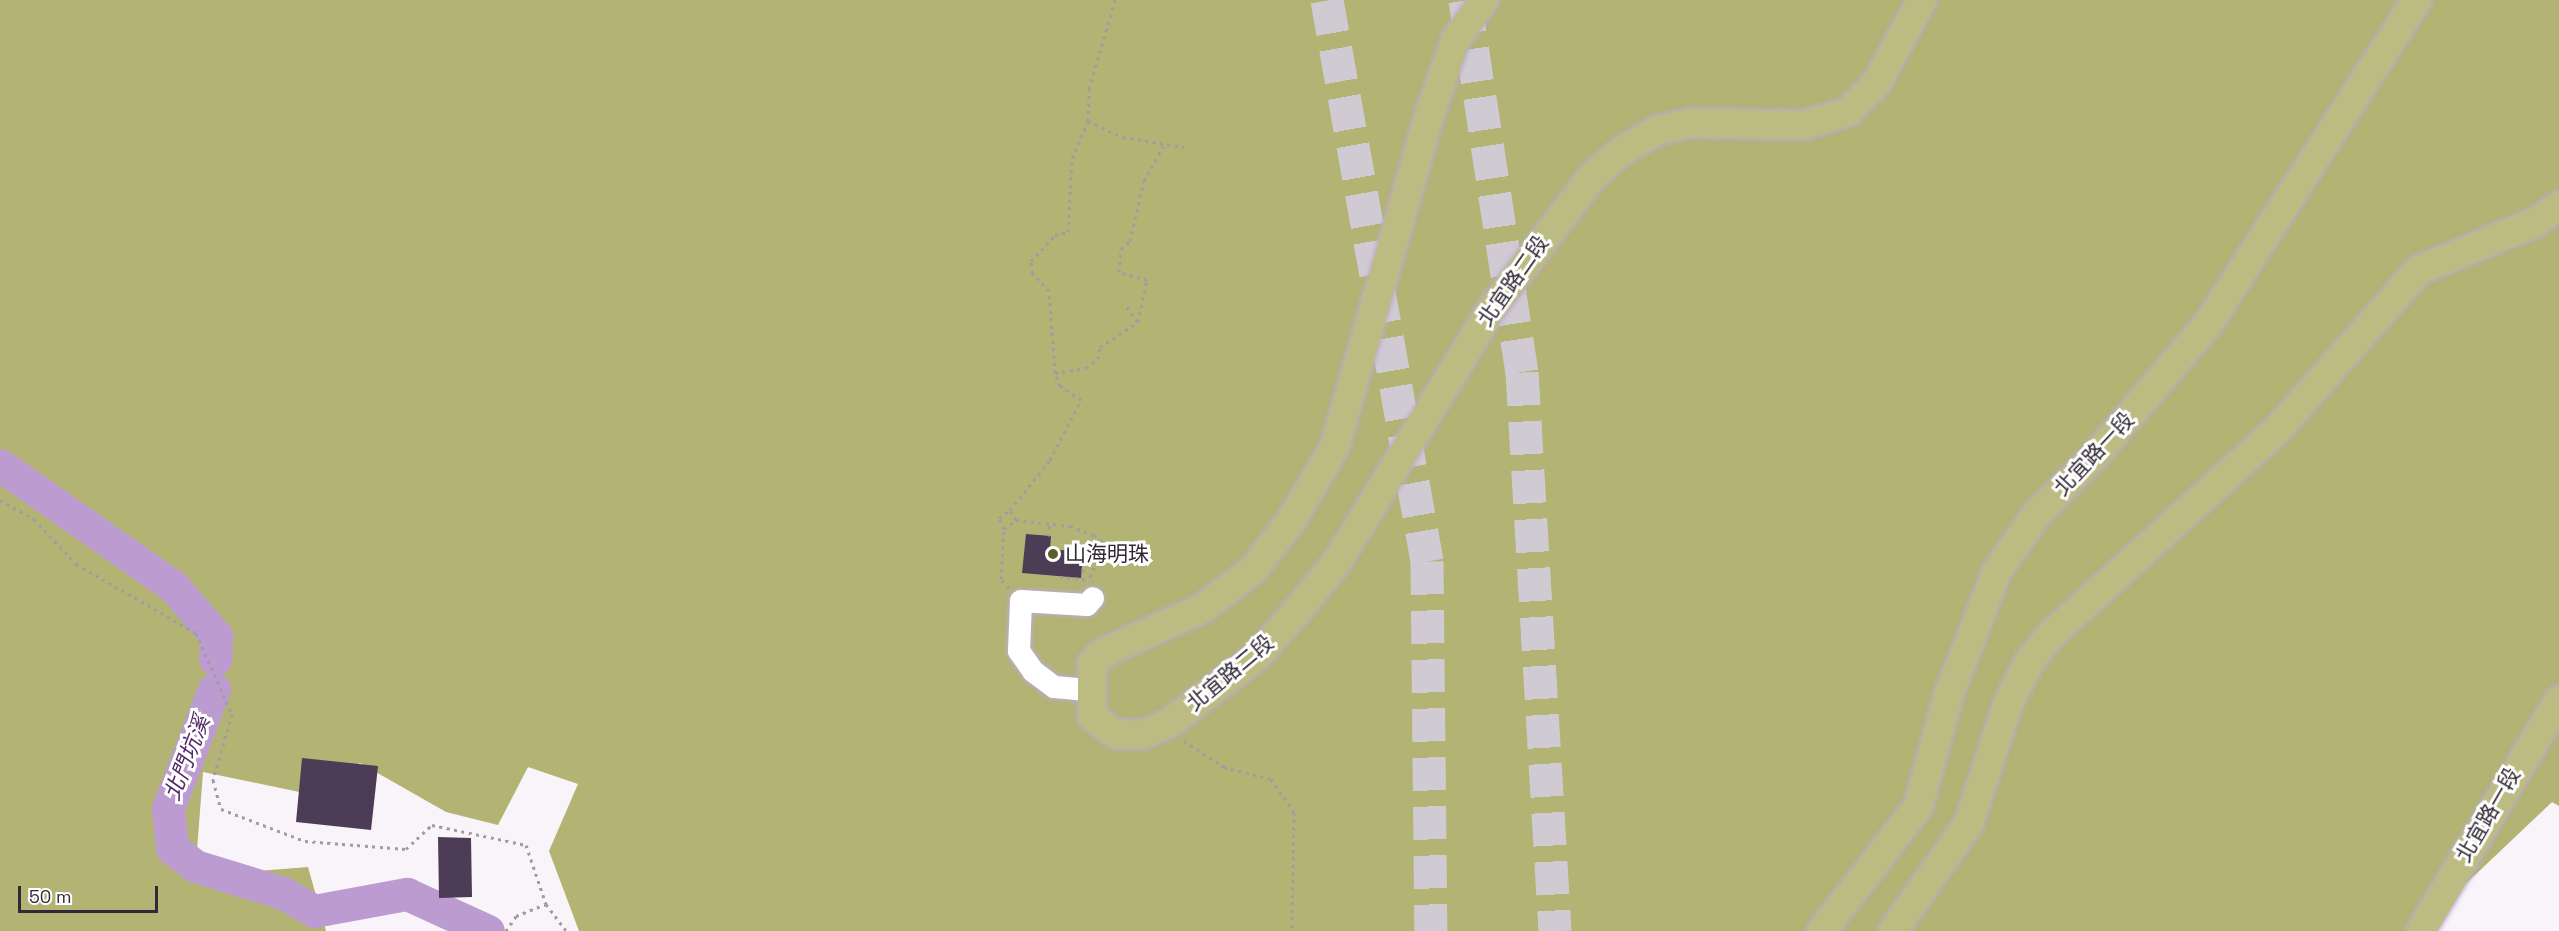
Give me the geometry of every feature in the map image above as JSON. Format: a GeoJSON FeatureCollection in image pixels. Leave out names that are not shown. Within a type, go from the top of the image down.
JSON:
{"type":"FeatureCollection","features":[{"type":"Feature","properties":{"kind":"main road","name":"北宜路二段"},"geometry":{"type":"LineString","coordinates":[[1484,0],[1456,39],[1430,113],[1329,457],[1293,518],[1254,568],[1203,608],[1101,654],[1092,664],[1088,690],[1092,716],[1116,734],[1142,735],[1171,722],[1256,657],[1337,562],[1490,310],[1592,177],[1623,150],[1658,130],[1692,123],[1804,125],[1848,112],[1876,84],[1922,0]]}},
{"type":"Feature","properties":{"kind":"main road","name":"北宜路一段"},"geometry":{"type":"LineString","coordinates":[[1822,931],[1918,807],[1949,694],[1997,571],[2037,514],[2094,457],[2208,324],[2417,0]]}},
{"type":"Feature","properties":{"kind":"main road"},"geometry":{"type":"LineString","coordinates":[[1893,931],[1969,823],[2008,704],[2029,662],[2052,634],[2279,428],[2419,270],[2536,222],[2559,206]]}},
{"type":"Feature","properties":{"kind":"main road","name":"北宜路一段"},"geometry":{"type":"LineString","coordinates":[[2421,931],[2559,700]]}},
{"type":"Feature","properties":{"kind":"lane"},"geometry":{"type":"LineString","coordinates":[[1088,690],[1054,687],[1033,671],[1019,651],[1021,601],[1087,604],[1089,585]]}},
{"type":"Feature","properties":{"kind":"path"},"geometry":{"type":"LineString","coordinates":[[1021,601],[1001,579],[1004,529],[999,518],[1010,510],[1050,460],[1081,400],[1060,386],[1055,373],[1049,291],[1032,273],[1031,261],[1055,235],[1068,232],[1072,158],[1088,121],[1089,89],[1115,0]]}},
{"type":"Feature","properties":{"kind":"path"},"geometry":{"type":"LineString","coordinates":[[1088,121],[1123,137],[1184,147]]}},
{"type":"Feature","properties":{"kind":"path"},"geometry":{"type":"LineString","coordinates":[[1055,373],[1086,368],[1098,359],[1100,347],[1138,322],[1147,280],[1119,272],[1121,249],[1130,241],[1144,181],[1164,145]]}},
{"type":"Feature","properties":{"kind":"path"},"geometry":{"type":"LineString","coordinates":[[1127,307],[1138,322]]}},
{"type":"Feature","properties":{"kind":"path"},"geometry":{"type":"LineString","coordinates":[[0,500],[34,519],[76,564],[196,633],[232,714],[213,780],[221,809],[305,841],[406,849],[432,825],[526,845],[546,904],[566,931]]}},
{"type":"Feature","properties":{"kind":"path"},"geometry":{"type":"LineString","coordinates":[[1010,510],[1016,520]]}},
{"type":"Feature","properties":{"kind":"path"},"geometry":{"type":"LineString","coordinates":[[1004,529],[1016,520],[1050,523],[1104,543],[1123,557]]}},
{"type":"Feature","properties":{"kind":"path"},"geometry":{"type":"LineString","coordinates":[[1048,536],[1050,523]]}},
{"type":"Feature","properties":{"kind":"path"},"geometry":{"type":"LineString","coordinates":[[1089,585],[1104,543]]}},
{"type":"Feature","properties":{"kind":"path"},"geometry":{"type":"LineString","coordinates":[[1083,555],[1089,585]]}},
{"type":"Feature","properties":{"kind":"path"},"geometry":{"type":"LineString","coordinates":[[1171,722],[1190,748],[1224,767],[1271,779],[1294,812],[1292,931]]}},
{"type":"Feature","properties":{"kind":"path"},"geometry":{"type":"LineString","coordinates":[[506,931],[516,916],[546,904]]}},
{"type":"Feature","properties":{"kind":"shaded area"},"geometry":{"type":"Polygon","coordinates":[[[0,0],[2559,0],[2559,806],[2552,802],[2416,931],[579,931],[549,851],[578,784],[528,767],[498,825],[446,812],[360,763],[304,793],[203,772],[195,876],[308,867],[326,931],[0,931],[0,0]]]}},
{"type":"Feature","properties":{"kind":"building","name":"山海明珠"},"geometry":{"type":"Polygon","coordinates":[[[1026,534],[1051,536],[1050,549],[1083,552],[1081,578],[1022,573],[1026,534]]]}},
{"type":"Feature","properties":{"kind":"building"},"geometry":{"type":"Polygon","coordinates":[[[302,758],[378,766],[371,830],[296,822],[302,758]]]}},
{"type":"Feature","properties":{"kind":"building"},"geometry":{"type":"Polygon","coordinates":[[[438,837],[471,838],[472,897],[439,898],[438,837]]]}},
{"type":"Feature","properties":{"kind":"waterway","name":"北門坑溪"},"geometry":{"type":"LineString","coordinates":[[0,465],[174,587],[216,636],[215,659]]}},
{"type":"Feature","properties":{"kind":"waterway","name":"北門坑溪"},"geometry":{"type":"LineString","coordinates":[[214,689],[168,808],[172,848],[195,866],[283,893],[314,911],[407,894],[488,931]]}},
{"type":"Feature","properties":{"kind":"tunnel"},"geometry":{"type":"LineString","coordinates":[[1327,0],[1427,561],[1431,931]]}},
{"type":"Feature","properties":{"kind":"tunnel"},"geometry":{"type":"LineString","coordinates":[[1465,0],[1522,372],[1555,931]]}},
{"type":"Feature","properties":{"kind":"place","name":"山海明珠"},"geometry":{"type":"Point","coordinates":[1053,554]}}]}
